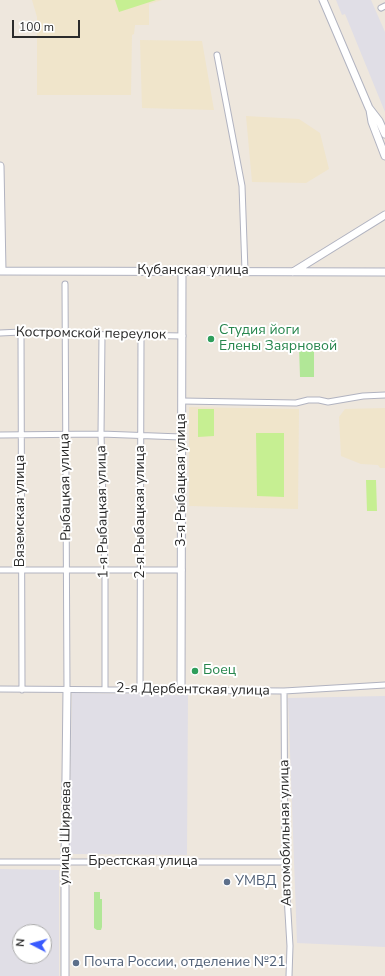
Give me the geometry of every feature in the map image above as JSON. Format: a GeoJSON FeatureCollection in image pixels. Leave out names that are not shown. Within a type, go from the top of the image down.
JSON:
{"type":"FeatureCollection","features":[{"type":"Feature","properties":{"kind":"main road"},"geometry":{"type":"LineString","coordinates":[[323,0],[370,109],[379,121],[385,134]]}},
{"type":"Feature","properties":{"kind":"main road"},"geometry":{"type":"LineString","coordinates":[[370,109],[372,122],[385,156]]}},
{"type":"Feature","properties":{"kind":"main road"},"geometry":{"type":"LineString","coordinates":[[0,166],[1,271]]}},
{"type":"Feature","properties":{"kind":"main road"},"geometry":{"type":"LineString","coordinates":[[293,272],[385,215]]}},
{"type":"Feature","properties":{"kind":"main road","name":"Кубанская улица"},"geometry":{"type":"LineString","coordinates":[[1,271],[385,272]]}},
{"type":"Feature","properties":{"kind":"main road","name":"3-я Рыбацкая улица"},"geometry":{"type":"LineString","coordinates":[[181,689],[182,271]]}},
{"type":"Feature","properties":{"kind":"main road","name":"улица Ширяева"},"geometry":{"type":"LineString","coordinates":[[65,976],[67,690]]}},
{"type":"Feature","properties":{"kind":"street"},"geometry":{"type":"LineString","coordinates":[[217,55],[242,186],[245,271]]}},
{"type":"Feature","properties":{"kind":"street","name":"Рыбацкая улица"},"geometry":{"type":"LineString","coordinates":[[65,284],[67,690]]}},
{"type":"Feature","properties":{"kind":"street","name":"Костромской переулок"},"geometry":{"type":"LineString","coordinates":[[0,333],[22,332],[183,336]]}},
{"type":"Feature","properties":{"kind":"street","name":"Вяземская улица"},"geometry":{"type":"LineString","coordinates":[[22,332],[22,690]]}},
{"type":"Feature","properties":{"kind":"street","name":"1-я Рыбацкая улица"},"geometry":{"type":"LineString","coordinates":[[102,335],[101,434],[105,570],[105,689]]}},
{"type":"Feature","properties":{"kind":"street","name":"2-я Рыбацкая улица"},"geometry":{"type":"LineString","coordinates":[[140,689],[141,335]]}},
{"type":"Feature","properties":{"kind":"street"},"geometry":{"type":"LineString","coordinates":[[182,401],[296,403],[308,400],[328,402],[363,396],[385,395]]}},
{"type":"Feature","properties":{"kind":"street"},"geometry":{"type":"LineString","coordinates":[[0,434],[101,434],[181,437]]}},
{"type":"Feature","properties":{"kind":"street"},"geometry":{"type":"LineString","coordinates":[[0,570],[182,570]]}},
{"type":"Feature","properties":{"kind":"street","name":"2-я Дербентская улица"},"geometry":{"type":"LineString","coordinates":[[0,689],[181,689],[284,691],[385,685]]}},
{"type":"Feature","properties":{"kind":"street","name":"Автомобильная улица"},"geometry":{"type":"LineString","coordinates":[[284,691],[285,862],[290,946],[289,976]]}},
{"type":"Feature","properties":{"kind":"street","name":"Брестская улица"},"geometry":{"type":"LineString","coordinates":[[0,862],[285,862]]}},
{"type":"Feature","properties":{"kind":"shaded area"},"geometry":{"type":"Polygon","coordinates":[[[32,0],[162,0],[149,4],[149,25],[135,25],[134,34],[132,35],[131,95],[37,95],[37,17],[32,0]]]}},
{"type":"Feature","properties":{"kind":"shaded area"},"geometry":{"type":"Polygon","coordinates":[[[336,0],[371,0],[385,32],[385,112],[345,14],[342,15],[336,0]]]}},
{"type":"Feature","properties":{"kind":"shaded area"},"geometry":{"type":"Polygon","coordinates":[[[140,40],[202,41],[214,110],[142,108],[140,40]]]}},
{"type":"Feature","properties":{"kind":"shaded area"},"geometry":{"type":"Polygon","coordinates":[[[246,116],[299,119],[320,133],[329,169],[306,183],[252,182],[246,116]]]}},
{"type":"Feature","properties":{"kind":"shaded area"},"geometry":{"type":"Polygon","coordinates":[[[189,407],[299,409],[298,509],[189,506],[189,407]]]}},
{"type":"Feature","properties":{"kind":"shaded area"},"geometry":{"type":"Polygon","coordinates":[[[385,408],[385,468],[380,468],[378,465],[361,464],[341,456],[339,417],[345,409],[385,408]]]}},
{"type":"Feature","properties":{"kind":"shaded area"},"geometry":{"type":"Polygon","coordinates":[[[72,693],[188,695],[187,855],[69,854],[72,693]]]}},
{"type":"Feature","properties":{"kind":"shaded area"},"geometry":{"type":"Polygon","coordinates":[[[385,696],[385,947],[297,943],[288,698],[385,696]]]}},
{"type":"Feature","properties":{"kind":"shaded area"},"geometry":{"type":"Polygon","coordinates":[[[0,869],[59,870],[59,976],[0,976],[0,869]]]}},
{"type":"Feature","properties":{"kind":"green space"},"geometry":{"type":"Polygon","coordinates":[[[115,0],[156,0],[119,12],[115,0]]]}},
{"type":"Feature","properties":{"kind":"green space"},"geometry":{"type":"Polygon","coordinates":[[[299,346],[314,346],[314,377],[300,377],[299,346]]]}},
{"type":"Feature","properties":{"kind":"green space"},"geometry":{"type":"Polygon","coordinates":[[[198,409],[214,409],[214,436],[198,437],[198,409]]]}},
{"type":"Feature","properties":{"kind":"green space"},"geometry":{"type":"Polygon","coordinates":[[[256,433],[284,433],[284,497],[257,496],[256,433]]]}},
{"type":"Feature","properties":{"kind":"green space"},"geometry":{"type":"Polygon","coordinates":[[[366,480],[376,480],[377,511],[367,511],[366,480]]]}},
{"type":"Feature","properties":{"kind":"green space"},"geometry":{"type":"Polygon","coordinates":[[[94,892],[100,892],[100,899],[102,899],[101,930],[94,928],[94,892]]]}},
{"type":"Feature","properties":{"kind":"place","name":"Студия йоги Елены Заярновой"},"geometry":{"type":"Point","coordinates":[211,339]}},
{"type":"Feature","properties":{"kind":"place","name":"Боец"},"geometry":{"type":"Point","coordinates":[195,671]}},
{"type":"Feature","properties":{"kind":"place","name":"УМВД"},"geometry":{"type":"Point","coordinates":[227,882]}},
{"type":"Feature","properties":{"kind":"place","name":"Почта России, отделение №21"},"geometry":{"type":"Point","coordinates":[76,963]}}]}
